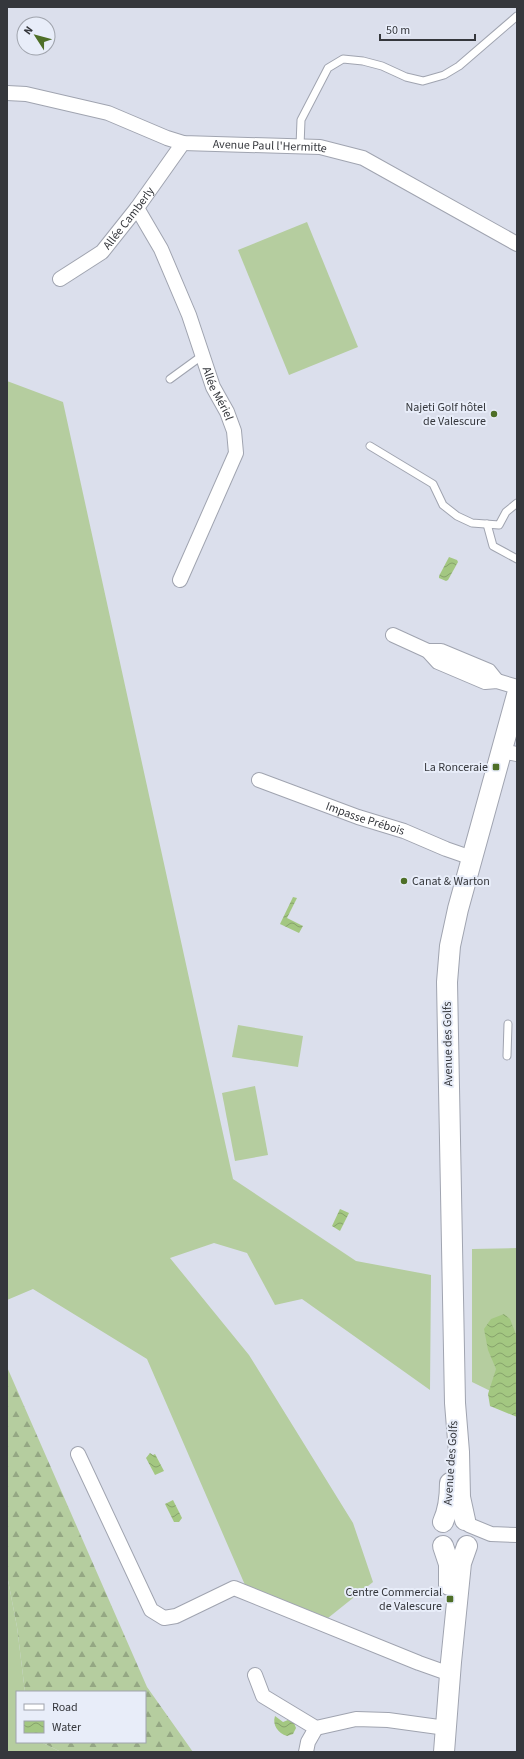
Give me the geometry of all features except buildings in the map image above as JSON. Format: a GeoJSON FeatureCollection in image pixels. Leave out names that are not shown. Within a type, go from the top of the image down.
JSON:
{"type":"FeatureCollection","features":[{"type":"Feature","properties":{"kind":"main road","name":"Avenue des Golfs"},"geometry":{"type":"LineString","coordinates":[[468,1533],[460,1497],[459,1452],[455,1403],[447,982],[450,946],[472,858],[509,753],[517,695]]}},
{"type":"Feature","properties":{"kind":"main road","name":"Avenue des Golfs"},"geometry":{"type":"LineString","coordinates":[[443,1522],[450,1499],[450,1452],[455,1403]]}},
{"type":"Feature","properties":{"kind":"main road"},"geometry":{"type":"LineString","coordinates":[[450,1668],[449,1564],[443,1546],[440,1542],[438,1531],[443,1522],[454,1517],[468,1533]]}},
{"type":"Feature","properties":{"kind":"main road"},"geometry":{"type":"LineString","coordinates":[[443,1546],[452,1551],[463,1549],[468,1533]]}},
{"type":"Feature","properties":{"kind":"main road"},"geometry":{"type":"LineString","coordinates":[[444,1752],[450,1668],[461,1563],[468,1533]]}},
{"type":"Feature","properties":{"kind":"street","name":"Avenue Paul l'Hermitte"},"geometry":{"type":"LineString","coordinates":[[7,93],[26,94],[108,113],[166,138],[183,143],[320,147],[363,158],[517,244]]}},
{"type":"Feature","properties":{"kind":"street","name":"Allée Camberly"},"geometry":{"type":"LineString","coordinates":[[60,279],[102,252],[137,208],[183,143]]}},
{"type":"Feature","properties":{"kind":"street","name":"Allée Mériel"},"geometry":{"type":"LineString","coordinates":[[137,208],[161,249],[189,315],[213,387],[227,412],[234,431],[236,453],[180,580]]}},
{"type":"Feature","properties":{"kind":"street"},"geometry":{"type":"LineString","coordinates":[[393,635],[428,651],[441,651],[489,671],[497,681],[517,687]]}},
{"type":"Feature","properties":{"kind":"street","name":"Impasse Prébois"},"geometry":{"type":"LineString","coordinates":[[259,780],[358,817],[404,830],[446,849],[472,858]]}},
{"type":"Feature","properties":{"kind":"street"},"geometry":{"type":"LineString","coordinates":[[78,1454],[151,1610],[164,1618],[176,1616],[234,1588],[419,1664],[450,1668]]}},
{"type":"Feature","properties":{"kind":"street"},"geometry":{"type":"LineString","coordinates":[[468,1533],[517,1535]]}},
{"type":"Feature","properties":{"kind":"street"},"geometry":{"type":"LineString","coordinates":[[255,1675],[263,1696],[316,1728],[356,1719],[388,1720],[446,1728]]}},
{"type":"Feature","properties":{"kind":"street"},"geometry":{"type":"LineString","coordinates":[[306,1752],[308,1742],[316,1728]]}},
{"type":"Feature","properties":{"kind":"lane"},"geometry":{"type":"LineString","coordinates":[[300,146],[300,120],[328,68],[342,59],[363,61],[382,66],[406,77],[423,81],[444,75],[459,66],[517,16]]}},
{"type":"Feature","properties":{"kind":"lane"},"geometry":{"type":"LineString","coordinates":[[170,379],[203,355]]}},
{"type":"Feature","properties":{"kind":"lane"},"geometry":{"type":"LineString","coordinates":[[370,446],[433,484],[443,505],[457,516],[472,523],[499,525],[506,512],[517,503]]}},
{"type":"Feature","properties":{"kind":"lane"},"geometry":{"type":"LineString","coordinates":[[487,524],[493,546],[517,559]]}},
{"type":"Feature","properties":{"kind":"lane"},"geometry":{"type":"LineString","coordinates":[[507,1056],[508,1024]]}},
{"type":"Feature","properties":{"kind":"green space"},"geometry":{"type":"Polygon","coordinates":[[[307,222],[358,347],[289,375],[238,250],[307,222]]]}},
{"type":"Feature","properties":{"kind":"green space"},"geometry":{"type":"Polygon","coordinates":[[[7,381],[63,402],[233,1179],[356,1261],[431,1275],[430,1390],[302,1299],[275,1305],[247,1253],[214,1243],[170,1258],[249,1355],[353,1523],[373,1582],[328,1618],[245,1585],[147,1359],[33,1289],[7,1300],[7,381]]]}},
{"type":"Feature","properties":{"kind":"green space"},"geometry":{"type":"Polygon","coordinates":[[[238,1025],[303,1036],[298,1067],[232,1057],[238,1025]]]}},
{"type":"Feature","properties":{"kind":"green space"},"geometry":{"type":"Polygon","coordinates":[[[255,1086],[268,1155],[235,1161],[222,1093],[255,1086]]]}},
{"type":"Feature","properties":{"kind":"green space"},"geometry":{"type":"Polygon","coordinates":[[[517,1248],[517,1404],[472,1382],[472,1249],[517,1248]]]}},
{"type":"Feature","properties":{"kind":"green space"},"geometry":{"type":"Polygon","coordinates":[[[7,1367],[147,1687],[193,1752],[61,1752],[43,1743],[146,1743],[146,1691],[25,1691],[17,1627],[7,1575],[7,1367]]]}},
{"type":"Feature","properties":{"kind":"green space"},"geometry":{"type":"Polygon","coordinates":[[[7,1575],[17,1627],[25,1691],[16,1691],[16,1743],[43,1743],[61,1752],[7,1752],[7,1575]]]}},
{"type":"Feature","properties":{"kind":"water"},"geometry":{"type":"Polygon","coordinates":[[[449,557],[457,560],[458,562],[446,581],[439,578],[439,576],[449,557]]]}},
{"type":"Feature","properties":{"kind":"water"},"geometry":{"type":"Polygon","coordinates":[[[293,897],[297,898],[287,918],[303,926],[299,933],[280,924],[293,897]]]}},
{"type":"Feature","properties":{"kind":"water"},"geometry":{"type":"Polygon","coordinates":[[[340,1209],[349,1213],[340,1231],[332,1226],[340,1209]]]}},
{"type":"Feature","properties":{"kind":"water"},"geometry":{"type":"Polygon","coordinates":[[[504,1314],[510,1319],[517,1337],[517,1417],[490,1406],[488,1394],[496,1369],[488,1350],[484,1329],[491,1319],[504,1314]]]}},
{"type":"Feature","properties":{"kind":"water"},"geometry":{"type":"Polygon","coordinates":[[[150,1453],[153,1455],[155,1454],[164,1471],[155,1475],[146,1458],[150,1453]]]}},
{"type":"Feature","properties":{"kind":"water"},"geometry":{"type":"Polygon","coordinates":[[[173,1500],[182,1518],[179,1522],[174,1522],[165,1504],[173,1500]]]}},
{"type":"Feature","properties":{"kind":"water"},"geometry":{"type":"Polygon","coordinates":[[[275,1716],[283,1722],[288,1720],[294,1723],[296,1728],[293,1734],[287,1736],[278,1731],[274,1722],[275,1716]]]}},
{"type":"Feature","properties":{"kind":"place","name":"Najeti Golf hôtel de Valescure"},"geometry":{"type":"Point","coordinates":[494,414]}},
{"type":"Feature","properties":{"kind":"place","name":"La Ronceraie"},"geometry":{"type":"Point","coordinates":[496,767]}},
{"type":"Feature","properties":{"kind":"place","name":"Canat & Warton"},"geometry":{"type":"Point","coordinates":[404,881]}},
{"type":"Feature","properties":{"kind":"place","name":"Centre Commercial de Valescure"},"geometry":{"type":"Point","coordinates":[450,1599]}}]}
